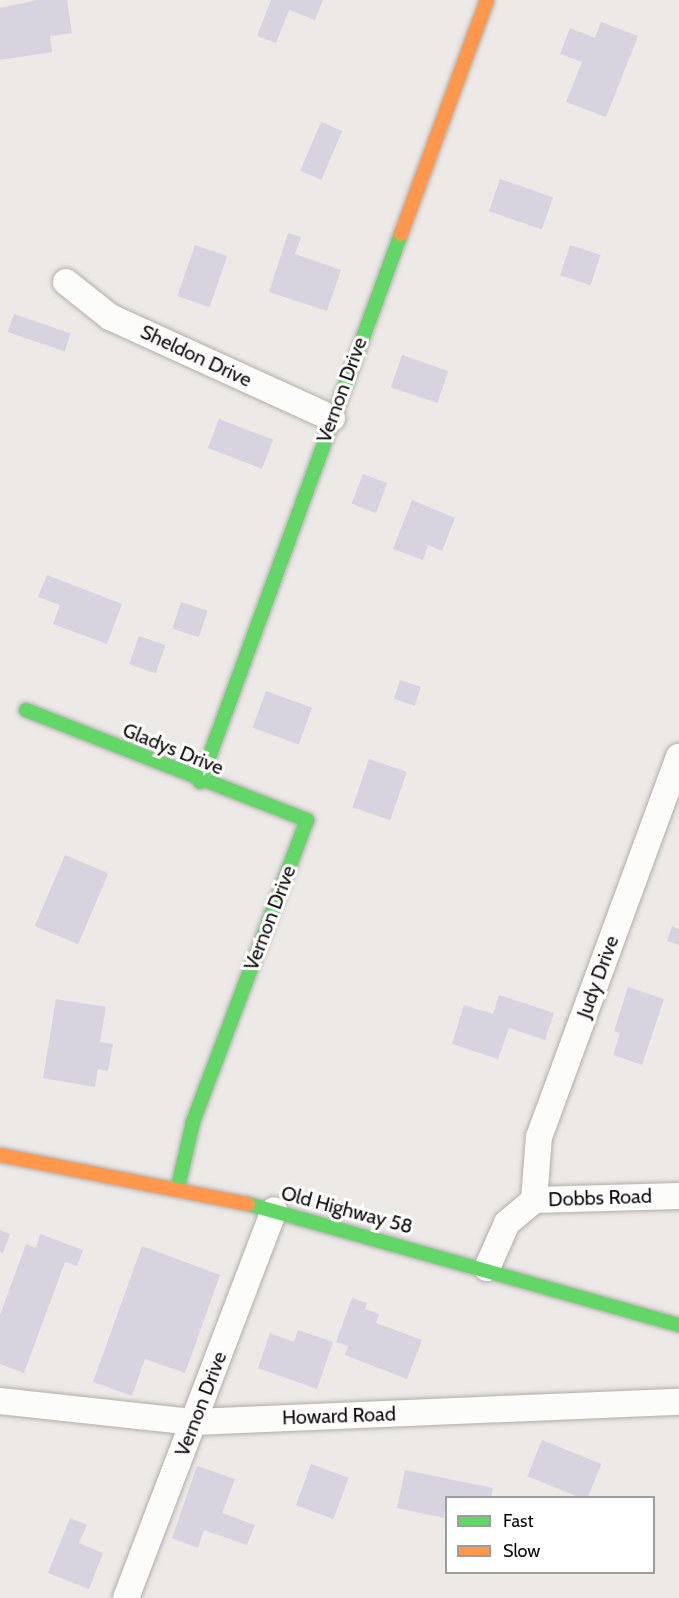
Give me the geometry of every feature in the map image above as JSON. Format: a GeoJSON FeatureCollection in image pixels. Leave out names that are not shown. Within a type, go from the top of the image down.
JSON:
{"type":"FeatureCollection","features":[{"type":"Feature","properties":{"kind":"street","name":"Vernon Drive"},"geometry":{"type":"LineString","coordinates":[[200,782],[332,418],[488,0]]}},
{"type":"Feature","properties":{"kind":"street","name":"Sheldon Drive"},"geometry":{"type":"LineString","coordinates":[[66,282],[110,317],[332,418]]}},
{"type":"Feature","properties":{"kind":"street","name":"Gladys Drive"},"geometry":{"type":"LineString","coordinates":[[26,710],[200,782],[307,820]]}},
{"type":"Feature","properties":{"kind":"street","name":"Judy Drive"},"geometry":{"type":"LineString","coordinates":[[534,1200],[539,1137],[679,757]]}},
{"type":"Feature","properties":{"kind":"street","name":"Vernon Drive"},"geometry":{"type":"LineString","coordinates":[[178,1187],[193,1122],[307,820]]}},
{"type":"Feature","properties":{"kind":"street","name":"Old Highway 58"},"geometry":{"type":"LineString","coordinates":[[0,1155],[178,1187],[274,1210],[487,1268],[679,1325]]}},
{"type":"Feature","properties":{"kind":"street","name":"Dobbs Road"},"geometry":{"type":"LineString","coordinates":[[487,1268],[507,1223],[534,1200],[679,1196]]}},
{"type":"Feature","properties":{"kind":"street","name":"Vernon Drive"},"geometry":{"type":"LineString","coordinates":[[126,1598],[274,1210]]}},
{"type":"Feature","properties":{"kind":"street","name":"Howard Road"},"geometry":{"type":"LineString","coordinates":[[0,1401],[194,1422],[679,1402]]}},
{"type":"Feature","properties":{"kind":"building"},"geometry":{"type":"Polygon","coordinates":[[[37,0],[67,0],[72,33],[50,36],[52,52],[0,60],[0,8],[37,0]]]}},
{"type":"Feature","properties":{"kind":"building"},"geometry":{"type":"Polygon","coordinates":[[[271,0],[323,0],[315,20],[289,10],[276,43],[257,36],[271,0]]]}},
{"type":"Feature","properties":{"kind":"building"},"geometry":{"type":"Polygon","coordinates":[[[601,22],[638,36],[606,117],[566,102],[582,62],[560,54],[570,28],[595,38],[601,22]]]}},
{"type":"Feature","properties":{"kind":"building"},"geometry":{"type":"Polygon","coordinates":[[[321,122],[342,131],[321,180],[300,171],[321,122]]]}},
{"type":"Feature","properties":{"kind":"building"},"geometry":{"type":"Polygon","coordinates":[[[500,179],[553,197],[542,229],[489,211],[500,179]]]}},
{"type":"Feature","properties":{"kind":"building"},"geometry":{"type":"Polygon","coordinates":[[[288,233],[301,237],[295,254],[341,270],[327,311],[269,292],[288,233]]]}},
{"type":"Feature","properties":{"kind":"building"},"geometry":{"type":"Polygon","coordinates":[[[195,245],[227,256],[210,307],[177,296],[195,245]]]}},
{"type":"Feature","properties":{"kind":"building"},"geometry":{"type":"Polygon","coordinates":[[[570,245],[600,255],[591,285],[560,275],[570,245]]]}},
{"type":"Feature","properties":{"kind":"building"},"geometry":{"type":"Polygon","coordinates":[[[14,314],[71,334],[65,351],[8,332],[14,314]]]}},
{"type":"Feature","properties":{"kind":"building"},"geometry":{"type":"Polygon","coordinates":[[[402,355],[448,371],[437,403],[391,387],[402,355]]]}},
{"type":"Feature","properties":{"kind":"building"},"geometry":{"type":"Polygon","coordinates":[[[219,419],[273,440],[262,469],[208,448],[219,419]]]}},
{"type":"Feature","properties":{"kind":"building"},"geometry":{"type":"Polygon","coordinates":[[[363,474],[387,483],[376,513],[352,504],[363,474]]]}},
{"type":"Feature","properties":{"kind":"building"},"geometry":{"type":"Polygon","coordinates":[[[412,500],[455,518],[442,551],[428,545],[423,560],[393,549],[412,500]]]}},
{"type":"Feature","properties":{"kind":"building"},"geometry":{"type":"Polygon","coordinates":[[[47,575],[122,604],[107,644],[53,624],[60,605],[38,597],[47,575]]]}},
{"type":"Feature","properties":{"kind":"building"},"geometry":{"type":"Polygon","coordinates":[[[181,602],[208,611],[199,637],[172,629],[181,602]]]}},
{"type":"Feature","properties":{"kind":"building"},"geometry":{"type":"Polygon","coordinates":[[[139,636],[165,645],[156,673],[129,664],[139,636]]]}},
{"type":"Feature","properties":{"kind":"building"},"geometry":{"type":"Polygon","coordinates":[[[400,680],[421,687],[415,706],[394,699],[400,680]]]}},
{"type":"Feature","properties":{"kind":"building"},"geometry":{"type":"Polygon","coordinates":[[[266,691],[312,708],[299,744],[253,728],[266,691]]]}},
{"type":"Feature","properties":{"kind":"building"},"geometry":{"type":"Polygon","coordinates":[[[369,759],[407,772],[390,820],[352,807],[369,759]]]}},
{"type":"Feature","properties":{"kind":"building"},"geometry":{"type":"Polygon","coordinates":[[[65,855],[108,873],[78,944],[35,926],[65,855]]]}},
{"type":"Feature","properties":{"kind":"building"},"geometry":{"type":"Polygon","coordinates":[[[672,926],[679,929],[679,945],[667,941],[672,926]]]}},
{"type":"Feature","properties":{"kind":"building"},"geometry":{"type":"Polygon","coordinates":[[[628,987],[664,999],[642,1065],[613,1055],[620,1033],[614,1031],[628,987]]]}},
{"type":"Feature","properties":{"kind":"building"},"geometry":{"type":"Polygon","coordinates":[[[499,995],[554,1013],[545,1040],[509,1028],[498,1059],[452,1044],[464,1005],[493,1014],[499,995]]]}},
{"type":"Feature","properties":{"kind":"building"},"geometry":{"type":"Polygon","coordinates":[[[56,999],[106,1007],[100,1042],[113,1044],[108,1071],[98,1069],[95,1087],[43,1078],[56,999]]]}},
{"type":"Feature","properties":{"kind":"building"},"geometry":{"type":"Polygon","coordinates":[[[0,1230],[10,1234],[3,1253],[0,1252],[0,1230]]]}},
{"type":"Feature","properties":{"kind":"building"},"geometry":{"type":"Polygon","coordinates":[[[40,1234],[83,1250],[77,1266],[65,1262],[24,1373],[0,1364],[0,1315],[26,1244],[36,1248],[40,1234]]]}},
{"type":"Feature","properties":{"kind":"building"},"geometry":{"type":"Polygon","coordinates":[[[142,1246],[220,1275],[185,1373],[145,1359],[132,1396],[93,1382],[142,1246]]]}},
{"type":"Feature","properties":{"kind":"building"},"geometry":{"type":"Polygon","coordinates":[[[352,1298],[367,1303],[365,1309],[379,1314],[376,1323],[422,1340],[407,1379],[345,1355],[348,1346],[336,1342],[352,1298]]]}},
{"type":"Feature","properties":{"kind":"building"},"geometry":{"type":"Polygon","coordinates":[[[298,1330],[333,1342],[317,1389],[258,1368],[270,1333],[294,1342],[298,1330]]]}},
{"type":"Feature","properties":{"kind":"building"},"geometry":{"type":"Polygon","coordinates":[[[542,1440],[601,1464],[588,1496],[576,1496],[527,1476],[542,1440]]]}},
{"type":"Feature","properties":{"kind":"building"},"geometry":{"type":"Polygon","coordinates":[[[311,1464],[349,1478],[334,1519],[296,1505],[311,1464]]]}},
{"type":"Feature","properties":{"kind":"building"},"geometry":{"type":"Polygon","coordinates":[[[197,1466],[235,1479],[222,1513],[255,1525],[247,1545],[204,1530],[198,1548],[172,1538],[197,1466]]]}},
{"type":"Feature","properties":{"kind":"building"},"geometry":{"type":"Polygon","coordinates":[[[405,1470],[493,1488],[491,1496],[445,1496],[444,1518],[397,1508],[405,1470]]]}},
{"type":"Feature","properties":{"kind":"building"},"geometry":{"type":"Polygon","coordinates":[[[70,1518],[87,1525],[79,1543],[103,1553],[89,1589],[48,1573],[70,1518]]]}},
{"type":"Feature","properties":{"kind":"traffic: fast"},"geometry":{"type":"LineString","coordinates":[[200,782],[401,234]]}},
{"type":"Feature","properties":{"kind":"traffic: fast"},"geometry":{"type":"LineString","coordinates":[[26,710],[307,820],[193,1122],[178,1187]]}},
{"type":"Feature","properties":{"kind":"traffic: fast"},"geometry":{"type":"LineString","coordinates":[[248,1204],[679,1325]]}},
{"type":"Feature","properties":{"kind":"traffic: slow"},"geometry":{"type":"LineString","coordinates":[[401,234],[487,0]]}},
{"type":"Feature","properties":{"kind":"traffic: slow"},"geometry":{"type":"LineString","coordinates":[[0,1155],[248,1204]]}}]}
